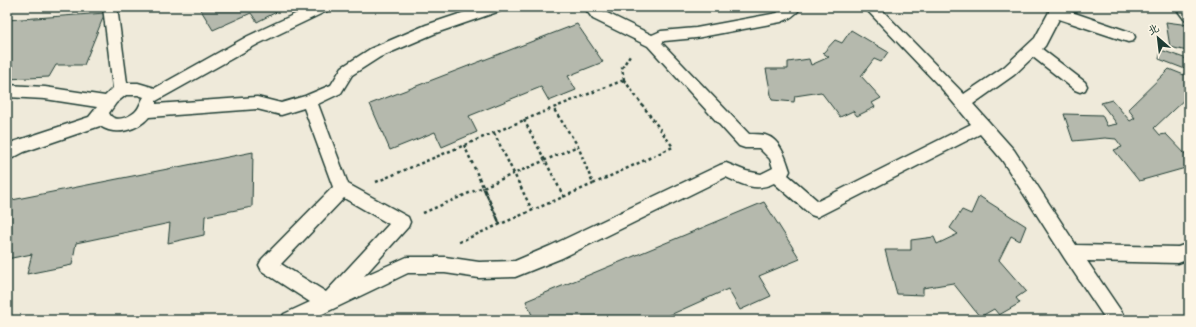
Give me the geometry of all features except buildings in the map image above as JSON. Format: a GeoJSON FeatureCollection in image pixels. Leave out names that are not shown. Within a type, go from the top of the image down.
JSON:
{"type":"FeatureCollection","features":[{"type":"Feature","properties":{"kind":"lane"},"geometry":{"type":"LineString","coordinates":[[110,7],[121,92]]}},
{"type":"Feature","properties":{"kind":"lane"},"geometry":{"type":"LineString","coordinates":[[7,91],[25,90],[54,94],[102,115],[112,125],[127,124],[138,118],[149,100],[253,40],[322,7]]}},
{"type":"Feature","properties":{"kind":"lane"},"geometry":{"type":"LineString","coordinates":[[7,154],[19,147],[102,115],[121,92],[139,89],[149,100],[258,103],[281,109],[309,101],[336,90],[348,71],[376,53],[431,29],[495,7]]}},
{"type":"Feature","properties":{"kind":"lane"},"geometry":{"type":"LineString","coordinates":[[290,320],[407,265],[445,265],[479,270],[514,268],[556,252],[726,170],[745,178],[762,181],[782,171],[777,155],[763,141],[745,141],[653,42],[598,15],[591,7]]}},
{"type":"Feature","properties":{"kind":"lane"},"geometry":{"type":"LineString","coordinates":[[653,42],[661,36],[696,33],[781,17],[794,7]]}},
{"type":"Feature","properties":{"kind":"lane"},"geometry":{"type":"LineString","coordinates":[[871,7],[963,103],[1008,154],[1071,253],[1117,320]]}},
{"type":"Feature","properties":{"kind":"lane"},"geometry":{"type":"LineString","coordinates":[[1182,7],[1189,15]]}},
{"type":"Feature","properties":{"kind":"lane"},"geometry":{"type":"LineString","coordinates":[[963,103],[1009,71],[1040,42],[1056,9],[1128,37]]}},
{"type":"Feature","properties":{"kind":"lane"},"geometry":{"type":"LineString","coordinates":[[1032,49],[1080,86]]}},
{"type":"Feature","properties":{"kind":"lane"},"geometry":{"type":"LineString","coordinates":[[309,101],[346,191],[402,222],[328,303]]}},
{"type":"Feature","properties":{"kind":"lane"},"geometry":{"type":"LineString","coordinates":[[775,174],[816,210],[983,125]]}},
{"type":"Feature","properties":{"kind":"lane"},"geometry":{"type":"LineString","coordinates":[[328,303],[268,265],[346,191]]}},
{"type":"Feature","properties":{"kind":"lane"},"geometry":{"type":"LineString","coordinates":[[1071,253],[1178,255],[1189,251]]}},
{"type":"Feature","properties":{"kind":"path"},"geometry":{"type":"LineString","coordinates":[[346,191],[624,80],[673,147],[564,197],[457,243]]}},
{"type":"Feature","properties":{"kind":"path"},"geometry":{"type":"LineString","coordinates":[[553,108],[578,146],[593,184]]}},
{"type":"Feature","properties":{"kind":"path"},"geometry":{"type":"LineString","coordinates":[[524,120],[564,197]]}},
{"type":"Feature","properties":{"kind":"path"},"geometry":{"type":"LineString","coordinates":[[494,133],[532,210]]}},
{"type":"Feature","properties":{"kind":"path"},"geometry":{"type":"LineString","coordinates":[[464,145],[500,224]]}},
{"type":"Feature","properties":{"kind":"path"},"geometry":{"type":"LineString","coordinates":[[402,222],[578,146]]}},
{"type":"Feature","properties":{"kind":"path"},"geometry":{"type":"LineString","coordinates":[[483,187],[500,224]]}}]}
